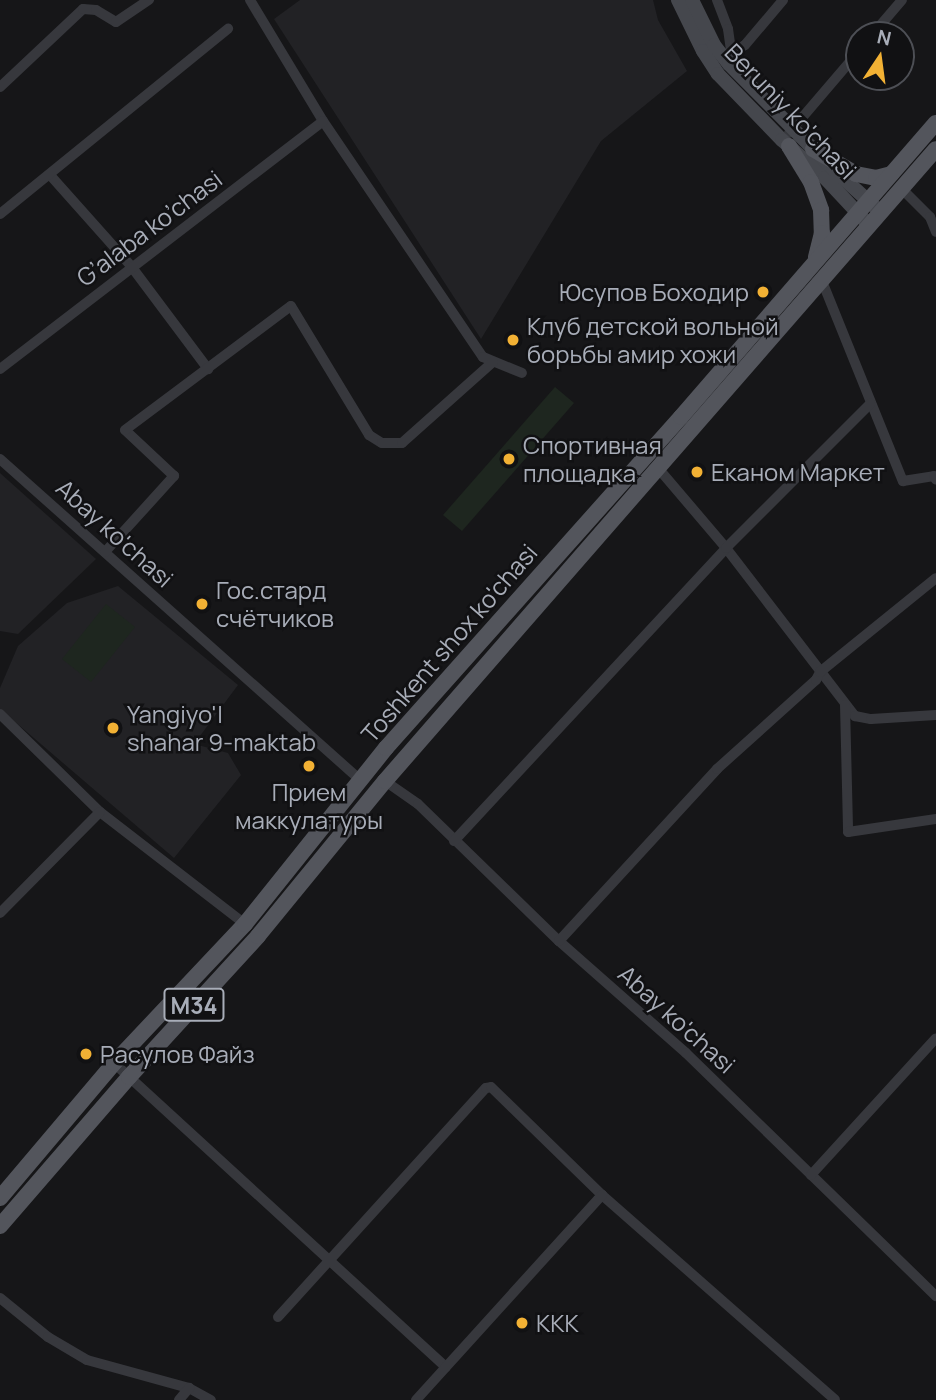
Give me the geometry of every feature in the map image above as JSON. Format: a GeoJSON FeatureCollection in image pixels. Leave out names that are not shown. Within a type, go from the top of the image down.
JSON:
{"type":"FeatureCollection","features":[{"type":"Feature","properties":{"kind":"main road","name":"Beruniy ko'chasi"},"geometry":{"type":"LineString","coordinates":[[678,0],[709,48],[881,212]]}},
{"type":"Feature","properties":{"kind":"main road","name":"Beruniy ko'chasi"},"geometry":{"type":"LineString","coordinates":[[692,0],[709,48]]}},
{"type":"Feature","properties":{"kind":"main road","name":"Beruniy ko'chasi"},"geometry":{"type":"LineString","coordinates":[[727,64],[786,143],[825,178],[863,220]]}},
{"type":"Feature","properties":{"kind":"main road","name":"Toshkent shox ko'chasi"},"geometry":{"type":"LineString","coordinates":[[0,1198],[114,1063],[245,924],[364,773],[822,281],[863,220],[867,200],[936,123]]}},
{"type":"Feature","properties":{"kind":"main road"},"geometry":{"type":"LineString","coordinates":[[786,143],[811,182],[821,210],[822,233],[813,265]]}},
{"type":"Feature","properties":{"kind":"main road"},"geometry":{"type":"LineString","coordinates":[[813,149],[856,174],[876,178],[891,174]]}},
{"type":"Feature","properties":{"kind":"main road","name":"Toshkent shox ko'chasi"},"geometry":{"type":"LineString","coordinates":[[658,468],[687,423],[813,265],[863,220],[881,212],[936,149]]}},
{"type":"Feature","properties":{"kind":"main road","name":"M34"},"geometry":{"type":"LineString","coordinates":[[385,781],[658,468]]}},
{"type":"Feature","properties":{"kind":"main road"},"geometry":{"type":"LineString","coordinates":[[364,773],[385,781]]}},
{"type":"Feature","properties":{"kind":"main road"},"geometry":{"type":"LineString","coordinates":[[364,773],[374,794]]}},
{"type":"Feature","properties":{"kind":"main road","name":"Toshkent shox ko'chasi"},"geometry":{"type":"LineString","coordinates":[[0,1226],[129,1077],[258,936],[385,781]]}},
{"type":"Feature","properties":{"kind":"street"},"geometry":{"type":"LineString","coordinates":[[0,87],[83,9],[96,10],[116,22],[149,0]]}},
{"type":"Feature","properties":{"kind":"street"},"geometry":{"type":"LineString","coordinates":[[250,0],[323,121],[483,357],[522,373]]}},
{"type":"Feature","properties":{"kind":"street"},"geometry":{"type":"LineString","coordinates":[[717,0],[727,64]]}},
{"type":"Feature","properties":{"kind":"street"},"geometry":{"type":"LineString","coordinates":[[727,64],[783,0]]}},
{"type":"Feature","properties":{"kind":"street"},"geometry":{"type":"LineString","coordinates":[[884,21],[902,0]]}},
{"type":"Feature","properties":{"kind":"street"},"geometry":{"type":"LineString","coordinates":[[0,214],[228,29]]}},
{"type":"Feature","properties":{"kind":"street"},"geometry":{"type":"LineString","coordinates":[[786,143],[793,128],[845,67]]}},
{"type":"Feature","properties":{"kind":"street","name":"G’alaba ko’chasi"},"geometry":{"type":"LineString","coordinates":[[0,369],[323,121]]}},
{"type":"Feature","properties":{"kind":"street"},"geometry":{"type":"LineString","coordinates":[[50,175],[131,266],[208,369]]}},
{"type":"Feature","properties":{"kind":"street"},"geometry":{"type":"LineString","coordinates":[[902,189],[930,217],[936,232]]}},
{"type":"Feature","properties":{"kind":"street"},"geometry":{"type":"LineString","coordinates":[[822,281],[903,481],[934,476],[936,480]]}},
{"type":"Feature","properties":{"kind":"street"},"geometry":{"type":"LineString","coordinates":[[105,552],[174,476],[125,430],[291,306],[369,435],[382,443],[402,443],[494,362]]}},
{"type":"Feature","properties":{"kind":"street"},"geometry":{"type":"LineString","coordinates":[[454,841],[726,548],[870,404]]}},
{"type":"Feature","properties":{"kind":"street","name":"Abay ko'chasi"},"geometry":{"type":"LineString","coordinates":[[0,459],[364,773]]}},
{"type":"Feature","properties":{"kind":"street"},"geometry":{"type":"LineString","coordinates":[[658,468],[726,548],[855,716],[872,719],[936,715]]}},
{"type":"Feature","properties":{"kind":"street"},"geometry":{"type":"LineString","coordinates":[[559,942],[717,769],[816,680],[820,672],[936,578]]}},
{"type":"Feature","properties":{"kind":"street"},"geometry":{"type":"LineString","coordinates":[[845,704],[848,832],[936,818]]}},
{"type":"Feature","properties":{"kind":"street"},"geometry":{"type":"LineString","coordinates":[[0,714],[100,811],[245,924]]}},
{"type":"Feature","properties":{"kind":"street","name":"Abay ko'chasi"},"geometry":{"type":"LineString","coordinates":[[385,781],[418,804],[559,942],[686,1053],[936,1296]]}},
{"type":"Feature","properties":{"kind":"street"},"geometry":{"type":"LineString","coordinates":[[0,913],[100,811]]}},
{"type":"Feature","properties":{"kind":"street"},"geometry":{"type":"LineString","coordinates":[[811,1175],[936,1038]]}},
{"type":"Feature","properties":{"kind":"street"},"geometry":{"type":"LineString","coordinates":[[114,1063],[446,1367]]}},
{"type":"Feature","properties":{"kind":"street"},"geometry":{"type":"LineString","coordinates":[[278,1317],[488,1087],[494,1088],[602,1195],[835,1400]]}},
{"type":"Feature","properties":{"kind":"street"},"geometry":{"type":"LineString","coordinates":[[416,1400],[602,1195]]}},
{"type":"Feature","properties":{"kind":"street"},"geometry":{"type":"LineString","coordinates":[[0,1298],[48,1338],[87,1360],[189,1388],[211,1400]]}},
{"type":"Feature","properties":{"kind":"street"},"geometry":{"type":"LineString","coordinates":[[179,1400],[189,1388]]}},
{"type":"Feature","properties":{"kind":"shaded area"},"geometry":{"type":"Polygon","coordinates":[[[300,0],[653,0],[658,20],[687,71],[601,141],[481,339],[274,19],[300,0]]]}},
{"type":"Feature","properties":{"kind":"shaded area","name":"Спортивная площадка"},"geometry":{"type":"Polygon","coordinates":[[[555,387],[574,403],[462,531],[443,515],[555,387]]]}},
{"type":"Feature","properties":{"kind":"shaded area"},"geometry":{"type":"Polygon","coordinates":[[[0,473],[96,559],[18,634],[0,631],[0,473]]]}},
{"type":"Feature","properties":{"kind":"shaded area","name":"Yangiyo'l shahar 9-maktab"},"geometry":{"type":"Polygon","coordinates":[[[118,586],[238,685],[194,744],[228,753],[241,775],[174,858],[0,709],[0,688],[18,646],[67,603],[118,586]]]}},
{"type":"Feature","properties":{"kind":"shaded area"},"geometry":{"type":"Polygon","coordinates":[[[106,604],[135,627],[91,682],[62,659],[106,604]]]}},
{"type":"Feature","properties":{"kind":"place","name":"Юсупов Боходир"},"geometry":{"type":"Point","coordinates":[763,292]}},
{"type":"Feature","properties":{"kind":"place","name":"Клуб детской вольной борьбы амир хожи"},"geometry":{"type":"Point","coordinates":[513,340]}},
{"type":"Feature","properties":{"kind":"place","name":"Спортивная площадка"},"geometry":{"type":"Point","coordinates":[509,459]}},
{"type":"Feature","properties":{"kind":"place","name":"Еканом Маркет"},"geometry":{"type":"Point","coordinates":[697,472]}},
{"type":"Feature","properties":{"kind":"place","name":"Гос.стард счётчиков"},"geometry":{"type":"Point","coordinates":[202,604]}},
{"type":"Feature","properties":{"kind":"place","name":"Yangiyo'l shahar 9-maktab"},"geometry":{"type":"Point","coordinates":[113,728]}},
{"type":"Feature","properties":{"kind":"place","name":"Прием маккулатуры"},"geometry":{"type":"Point","coordinates":[309,766]}},
{"type":"Feature","properties":{"kind":"place","name":"Расулов Файз"},"geometry":{"type":"Point","coordinates":[86,1054]}},
{"type":"Feature","properties":{"kind":"place","name":"ККК"},"geometry":{"type":"Point","coordinates":[522,1323]}}]}
